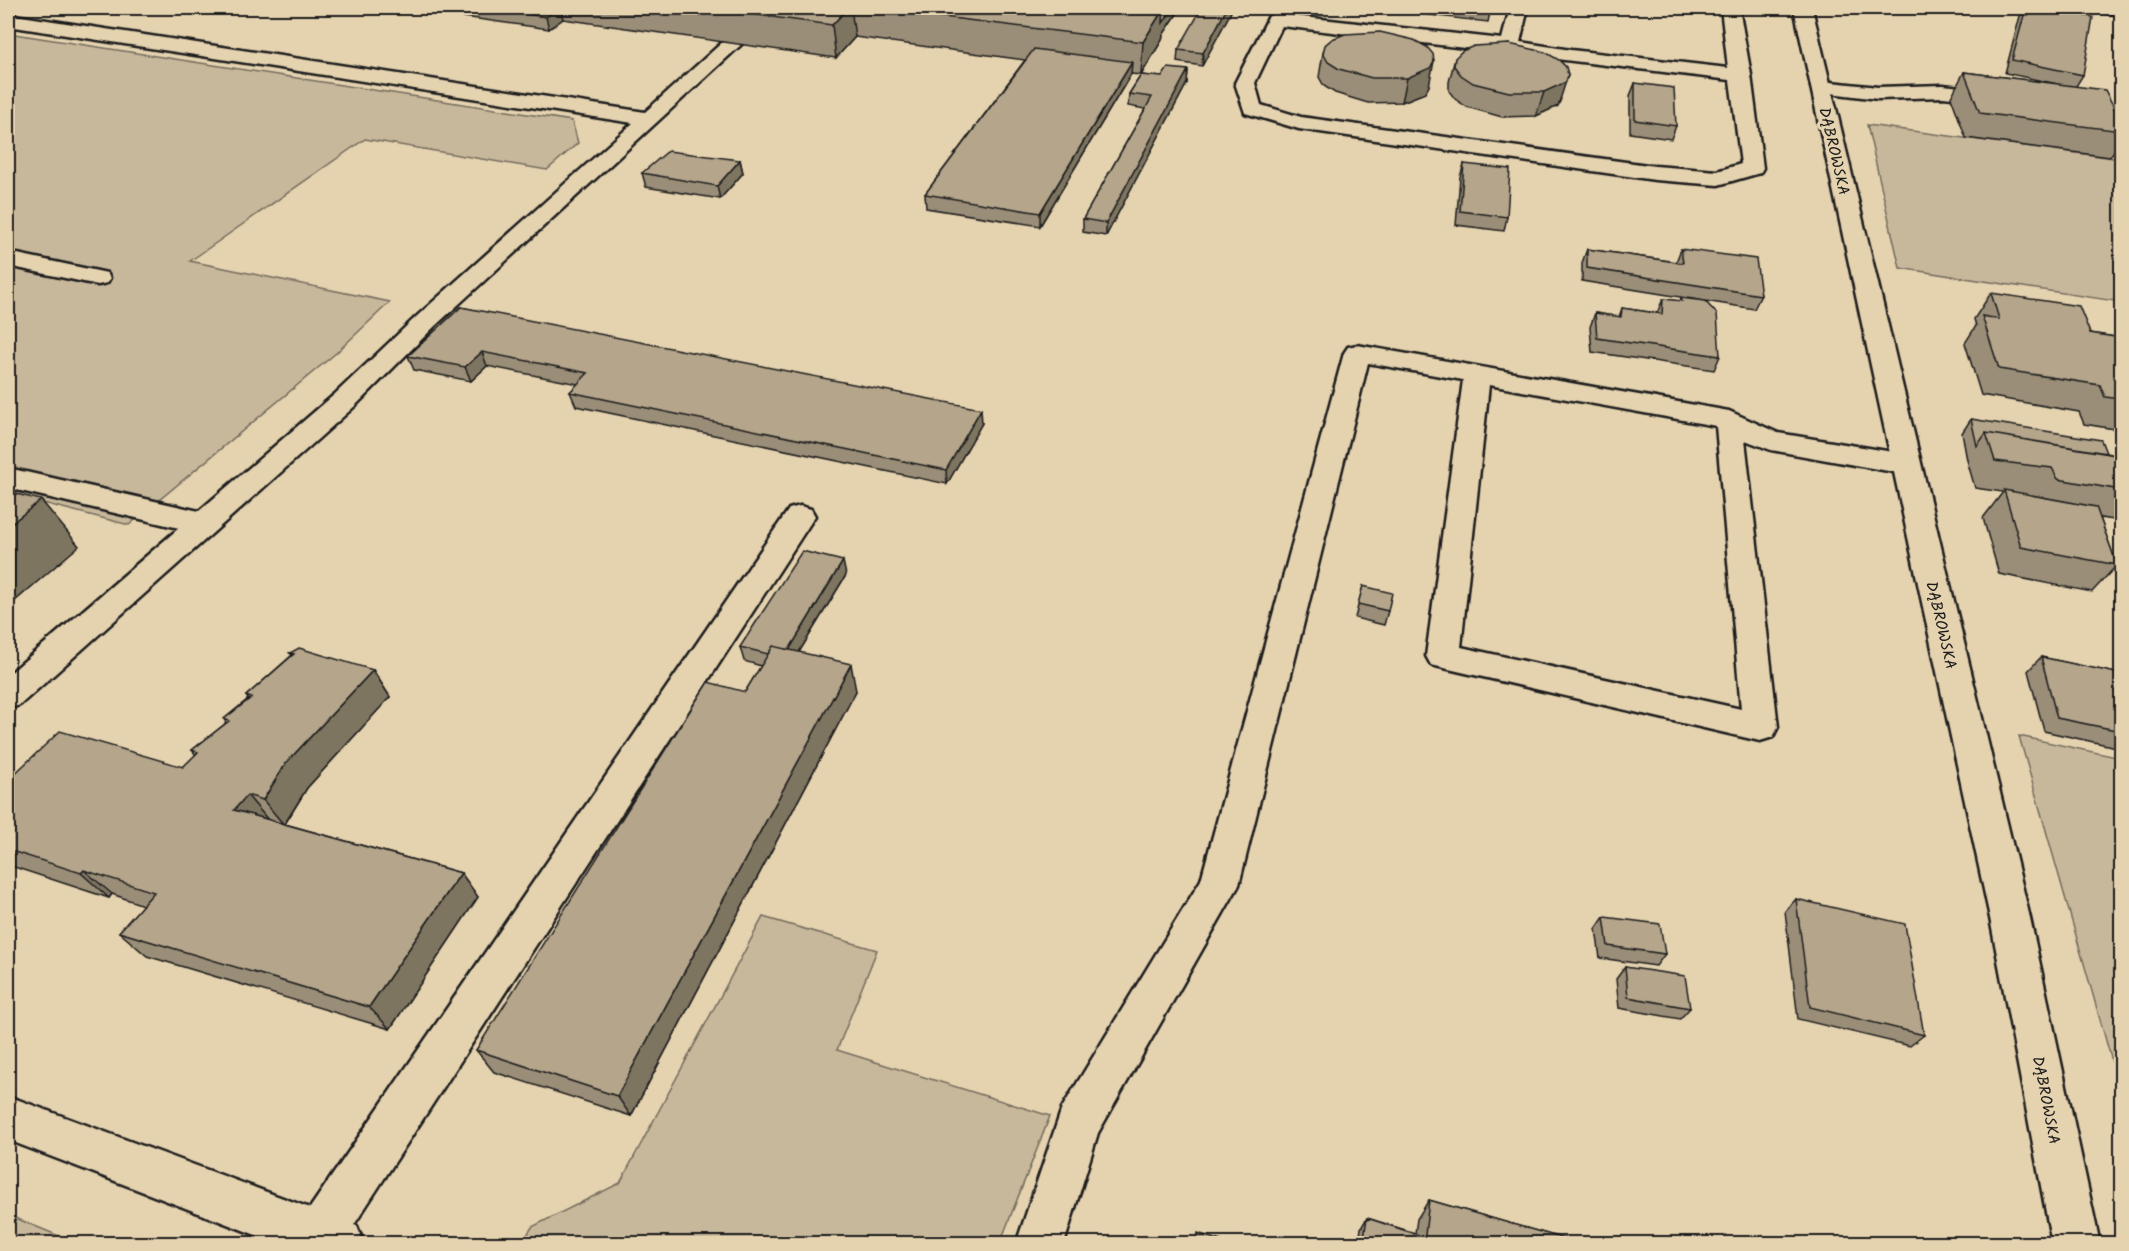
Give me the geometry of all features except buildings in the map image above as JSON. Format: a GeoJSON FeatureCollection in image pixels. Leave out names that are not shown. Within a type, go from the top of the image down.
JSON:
{"type":"FeatureCollection","features":[{"type":"Feature","properties":{"kind":"street"},"geometry":{"type":"LineString","coordinates":[[1510,46],[1519,8]]}},
{"type":"Feature","properties":{"kind":"street"},"geometry":{"type":"LineString","coordinates":[[1730,8],[1741,75],[1752,168],[1718,178],[1654,173],[1299,123],[1252,109],[1245,83],[1278,14],[1571,56],[1741,75]]}},
{"type":"Feature","properties":{"kind":"street","name":"DĄBROWSKA"},"geometry":{"type":"LineString","coordinates":[[1803,8],[2010,918],[2076,1244]]}},
{"type":"Feature","properties":{"kind":"street"},"geometry":{"type":"LineString","coordinates":[[8,20],[649,119]]}},
{"type":"Feature","properties":{"kind":"street"},"geometry":{"type":"LineString","coordinates":[[8,695],[345,400],[425,322],[733,43]]}},
{"type":"Feature","properties":{"kind":"street"},"geometry":{"type":"LineString","coordinates":[[1821,87],[1878,93],[1943,91],[2018,100]]}},
{"type":"Feature","properties":{"kind":"street"},"geometry":{"type":"LineString","coordinates":[[8,260],[99,278]]}},
{"type":"Feature","properties":{"kind":"street"},"geometry":{"type":"LineString","coordinates":[[1040,1244],[1078,1124],[1219,885],[1357,353],[1729,420],[1771,441],[1905,464]]}},
{"type":"Feature","properties":{"kind":"street"},"geometry":{"type":"LineString","coordinates":[[1477,375],[1443,656],[1760,727],[1729,420]]}},
{"type":"Feature","properties":{"kind":"street"},"geometry":{"type":"LineString","coordinates":[[8,478],[204,523]]}},
{"type":"Feature","properties":{"kind":"street"},"geometry":{"type":"LineString","coordinates":[[8,1118],[325,1241],[800,516]]}},
{"type":"Feature","properties":{"kind":"shaded area"},"geometry":{"type":"Polygon","coordinates":[[[8,33],[572,121],[578,143],[547,170],[365,139],[190,261],[390,302],[336,353],[129,525],[8,494],[8,33]]]}},
{"type":"Feature","properties":{"kind":"shaded area"},"geometry":{"type":"Polygon","coordinates":[[[1867,125],[2121,159],[2121,302],[1900,268],[1867,125]]]}},
{"type":"Feature","properties":{"kind":"shaded area"},"geometry":{"type":"Polygon","coordinates":[[[2019,736],[2121,758],[2121,1093],[2019,736]]]}},
{"type":"Feature","properties":{"kind":"shaded area"},"geometry":{"type":"Polygon","coordinates":[[[763,917],[877,950],[837,1050],[1050,1116],[1000,1243],[522,1243],[532,1227],[620,1183],[763,917]]]}},
{"type":"Feature","properties":{"kind":"shaded area"},"geometry":{"type":"Polygon","coordinates":[[[8,1215],[76,1243],[8,1243],[8,1215]]]}}]}
